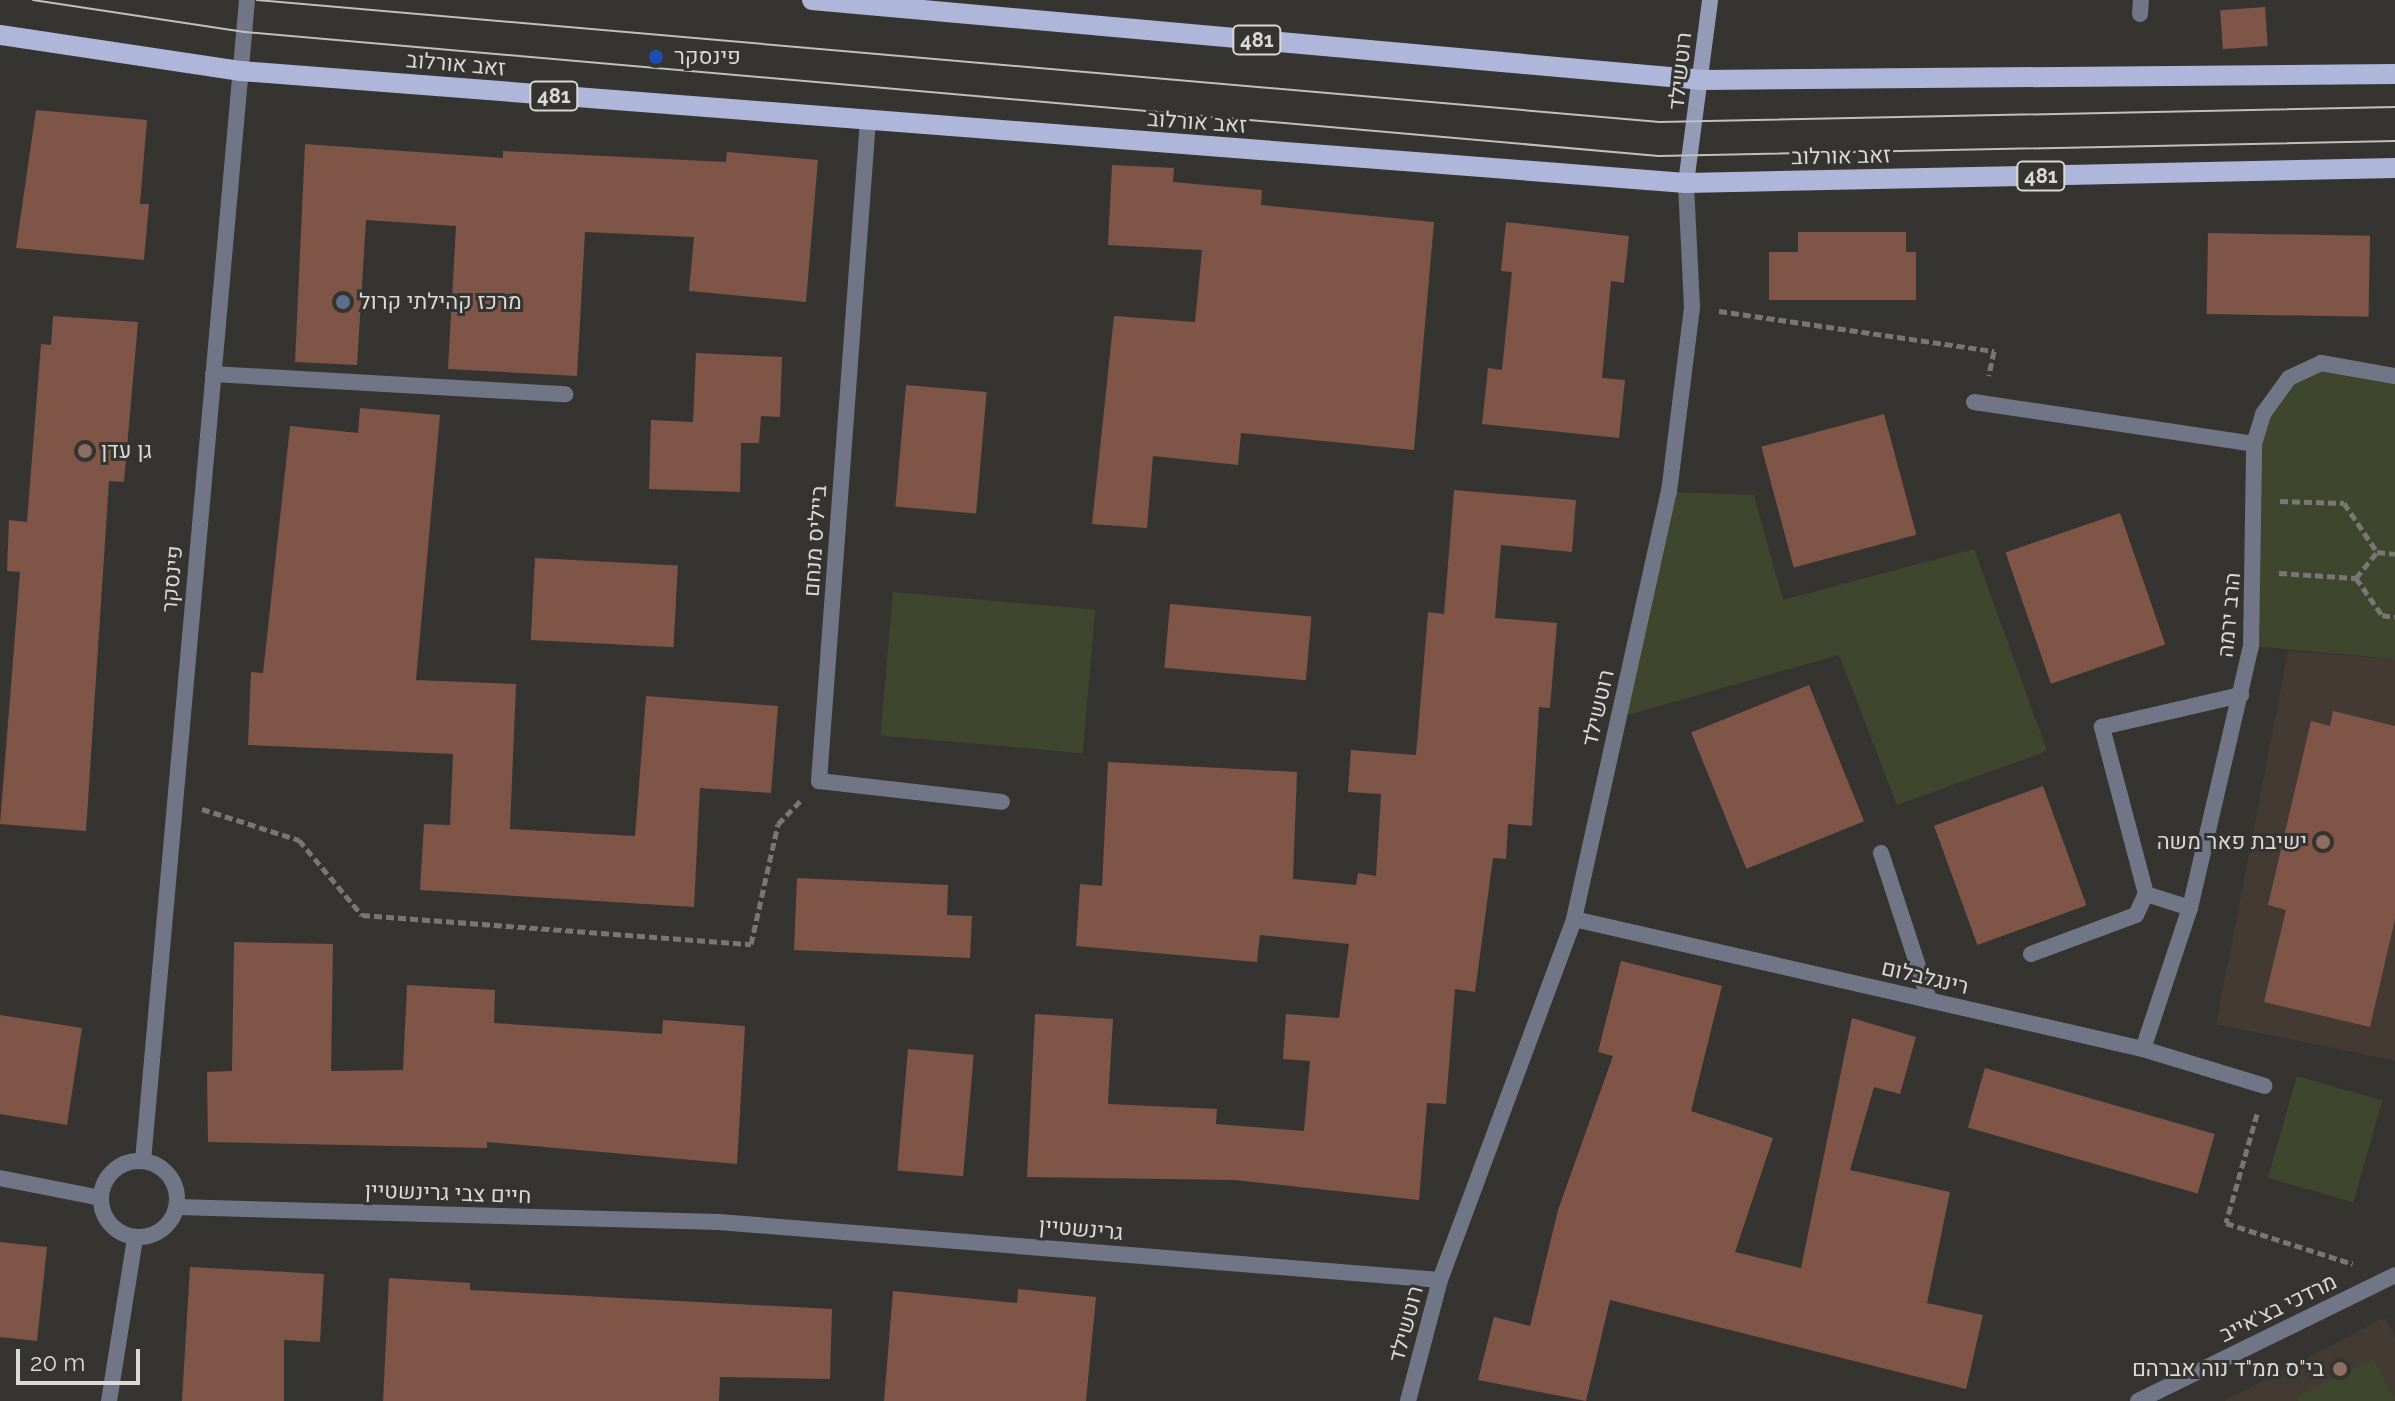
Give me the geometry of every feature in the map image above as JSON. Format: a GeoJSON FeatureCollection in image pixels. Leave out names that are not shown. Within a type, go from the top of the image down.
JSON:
{"type":"FeatureCollection","features":[{"type":"Feature","properties":{"kind":"main road","name":"481"},"geometry":{"type":"LineString","coordinates":[[812,0],[1703,80],[2395,74]]}},
{"type":"Feature","properties":{"kind":"main road","name":"זאב אורלוב"},"geometry":{"type":"LineString","coordinates":[[0,35],[241,71],[1686,183],[2395,168]]}},
{"type":"Feature","properties":{"kind":"street","name":"פינסקר"},"geometry":{"type":"LineString","coordinates":[[143,1161],[247,0]]}},
{"type":"Feature","properties":{"kind":"street","name":"רוטשילד"},"geometry":{"type":"LineString","coordinates":[[1408,1401],[1440,1280],[1574,919],[1669,492],[1692,307],[1686,183],[1703,80],[1710,0]]}},
{"type":"Feature","properties":{"kind":"street","name":"בייליס מנחם"},"geometry":{"type":"LineString","coordinates":[[819,781],[868,120]]}},
{"type":"Feature","properties":{"kind":"street"},"geometry":{"type":"LineString","coordinates":[[1979,403],[2254,444],[2289,378],[2321,363],[2395,376]]}},
{"type":"Feature","properties":{"kind":"street"},"geometry":{"type":"LineString","coordinates":[[213,374],[565,394]]}},
{"type":"Feature","properties":{"kind":"street","name":"הרב ירמה"},"geometry":{"type":"LineString","coordinates":[[2143,1049],[2190,908],[2241,695],[2256,571],[2254,444]]}},
{"type":"Feature","properties":{"kind":"street"},"geometry":{"type":"LineString","coordinates":[[2031,954],[2136,915],[2146,894],[2102,727],[2241,695]]}},
{"type":"Feature","properties":{"kind":"street"},"geometry":{"type":"LineString","coordinates":[[819,781],[1002,802]]}},
{"type":"Feature","properties":{"kind":"street"},"geometry":{"type":"LineString","coordinates":[[1881,853],[1929,1000]]}},
{"type":"Feature","properties":{"kind":"street"},"geometry":{"type":"LineString","coordinates":[[2146,894],[2190,908]]}},
{"type":"Feature","properties":{"kind":"street","name":"רינגלבלום"},"geometry":{"type":"LineString","coordinates":[[1574,919],[2143,1049],[2265,1086]]}},
{"type":"Feature","properties":{"kind":"street"},"geometry":{"type":"LineString","coordinates":[[143,1161],[165,1172],[177,1207],[157,1233],[135,1238],[107,1220],[101,1198],[119,1167],[143,1161]]}},
{"type":"Feature","properties":{"kind":"street"},"geometry":{"type":"LineString","coordinates":[[0,1178],[101,1198]]}},
{"type":"Feature","properties":{"kind":"street","name":"חיים צבי גרינשטיין"},"geometry":{"type":"LineString","coordinates":[[177,1207],[719,1222]]}},
{"type":"Feature","properties":{"kind":"street","name":"גרינשטיין"},"geometry":{"type":"LineString","coordinates":[[719,1222],[1440,1280]]}},
{"type":"Feature","properties":{"kind":"street"},"geometry":{"type":"LineString","coordinates":[[109,1401],[135,1238]]}},
{"type":"Feature","properties":{"kind":"street","name":"מרדכי בצ'אייב"},"geometry":{"type":"LineString","coordinates":[[2138,1401],[2393,1276]]}},
{"type":"Feature","properties":{"kind":"path"},"geometry":{"type":"LineString","coordinates":[[1692,307],[1994,351],[1979,403]]}},
{"type":"Feature","properties":{"kind":"path"},"geometry":{"type":"LineString","coordinates":[[2255,500],[2344,503],[2377,552],[2395,554]]}},
{"type":"Feature","properties":{"kind":"path"},"geometry":{"type":"LineString","coordinates":[[2356,578],[2377,552]]}},
{"type":"Feature","properties":{"kind":"path"},"geometry":{"type":"LineString","coordinates":[[2256,571],[2356,578]]}},
{"type":"Feature","properties":{"kind":"path"},"geometry":{"type":"LineString","coordinates":[[2356,578],[2382,615],[2395,617]]}},
{"type":"Feature","properties":{"kind":"path"},"geometry":{"type":"LineString","coordinates":[[175,800],[299,840],[362,915],[751,944],[778,824],[819,781]]}},
{"type":"Feature","properties":{"kind":"path"},"geometry":{"type":"LineString","coordinates":[[2265,1086],[2226,1223],[2393,1276]]}},
{"type":"Feature","properties":{"kind":"shaded area","name":"ישיבת פאר משה"},"geometry":{"type":"Polygon","coordinates":[[[2288,651],[2395,659],[2395,1061],[2216,1024],[2288,651]]]}},
{"type":"Feature","properties":{"kind":"shaded area","name":"בי\"ס ממ\"ד נוה אברהם"},"geometry":{"type":"Polygon","coordinates":[[[2385,1317],[2395,1337],[2395,1401],[2224,1401],[2385,1317]]]}},
{"type":"Feature","properties":{"kind":"green space"},"geometry":{"type":"Polygon","coordinates":[[[2321,363],[2395,376],[2395,659],[2251,646],[2254,444],[2289,378],[2321,363]]]}},
{"type":"Feature","properties":{"kind":"green space"},"geometry":{"type":"Polygon","coordinates":[[[1669,492],[1754,495],[1783,600],[1974,549],[2047,751],[1897,805],[1839,655],[1617,718],[1669,492]]]}},
{"type":"Feature","properties":{"kind":"green space"},"geometry":{"type":"Polygon","coordinates":[[[893,592],[1095,610],[1083,753],[880,735],[893,592]]]}},
{"type":"Feature","properties":{"kind":"green space"},"geometry":{"type":"Polygon","coordinates":[[[2297,1076],[2383,1101],[2353,1202],[2268,1178],[2297,1076]]]}},
{"type":"Feature","properties":{"kind":"green space"},"geometry":{"type":"Polygon","coordinates":[[[2374,1358],[2395,1401],[2298,1401],[2296,1397],[2374,1358]]]}},
{"type":"Feature","properties":{"kind":"building"},"geometry":{"type":"Polygon","coordinates":[[[2265,7],[2268,46],[2223,49],[2220,10],[2265,7]]]}},
{"type":"Feature","properties":{"kind":"building"},"geometry":{"type":"Polygon","coordinates":[[[36,110],[147,120],[140,204],[149,204],[144,260],[16,248],[36,110]]]}},
{"type":"Feature","properties":{"kind":"building"},"geometry":{"type":"Polygon","coordinates":[[[305,144],[503,158],[503,151],[726,162],[727,152],[818,160],[806,302],[689,291],[694,237],[585,232],[577,376],[448,369],[456,226],[366,220],[357,365],[295,362],[305,144]]]}},
{"type":"Feature","properties":{"kind":"building"},"geometry":{"type":"Polygon","coordinates":[[[1112,165],[1174,168],[1173,182],[1262,190],[1261,205],[1434,222],[1414,450],[1241,433],[1238,465],[1153,456],[1147,528],[1092,524],[1114,316],[1195,322],[1202,250],[1108,245],[1112,165]]]}},
{"type":"Feature","properties":{"kind":"building"},"geometry":{"type":"Polygon","coordinates":[[[1506,222],[1629,236],[1624,283],[1611,281],[1602,378],[1625,380],[1619,438],[1482,424],[1488,368],[1502,370],[1512,272],[1501,271],[1506,222]]]}},
{"type":"Feature","properties":{"kind":"building"},"geometry":{"type":"Polygon","coordinates":[[[1798,232],[1906,232],[1906,252],[1916,252],[1916,300],[1769,300],[1769,252],[1798,252],[1798,232]]]}},
{"type":"Feature","properties":{"kind":"building"},"geometry":{"type":"Polygon","coordinates":[[[2208,233],[2370,236],[2369,317],[2207,314],[2208,233]]]}},
{"type":"Feature","properties":{"kind":"building"},"geometry":{"type":"Polygon","coordinates":[[[53,316],[138,322],[124,482],[109,481],[86,831],[0,824],[20,572],[7,571],[9,520],[27,522],[41,344],[51,345],[53,316]]]}},
{"type":"Feature","properties":{"kind":"building"},"geometry":{"type":"Polygon","coordinates":[[[696,353],[782,357],[780,417],[761,416],[759,443],[741,443],[740,492],[649,489],[651,420],[693,422],[696,353]]]}},
{"type":"Feature","properties":{"kind":"building"},"geometry":{"type":"Polygon","coordinates":[[[906,385],[987,392],[976,514],[895,507],[906,385]]]}},
{"type":"Feature","properties":{"kind":"building"},"geometry":{"type":"Polygon","coordinates":[[[360,408],[440,415],[416,680],[516,684],[510,829],[635,836],[646,696],[778,706],[771,793],[700,788],[694,907],[420,890],[424,824],[450,825],[453,754],[248,745],[251,672],[263,673],[290,426],[358,433],[360,408]]]}},
{"type":"Feature","properties":{"kind":"building"},"geometry":{"type":"Polygon","coordinates":[[[1884,414],[1916,535],[1794,568],[1761,447],[1884,414]]]}},
{"type":"Feature","properties":{"kind":"building"},"geometry":{"type":"Polygon","coordinates":[[[1454,490],[1576,500],[1572,552],[1501,545],[1495,618],[1557,623],[1550,708],[1539,707],[1532,826],[1508,824],[1506,859],[1493,858],[1475,992],[1455,989],[1446,1104],[1427,1103],[1419,1200],[1235,1180],[1027,1177],[1035,1014],[1113,1019],[1108,1104],[1217,1109],[1216,1124],[1304,1131],[1310,1061],[1283,1059],[1286,1014],[1339,1018],[1349,944],[1260,935],[1257,962],[1076,946],[1080,884],[1102,886],[1108,762],[1297,772],[1293,879],[1356,885],[1358,873],[1376,876],[1381,794],[1348,792],[1351,750],[1416,755],[1428,612],[1444,614],[1454,490]]]}},
{"type":"Feature","properties":{"kind":"building"},"geometry":{"type":"Polygon","coordinates":[[[2120,513],[2165,644],[2051,684],[2006,552],[2120,513]]]}},
{"type":"Feature","properties":{"kind":"building"},"geometry":{"type":"Polygon","coordinates":[[[535,558],[678,565],[674,647],[531,640],[535,558]]]}},
{"type":"Feature","properties":{"kind":"building"},"geometry":{"type":"Polygon","coordinates":[[[1170,604],[1311,616],[1306,680],[1164,668],[1170,604]]]}},
{"type":"Feature","properties":{"kind":"building"},"geometry":{"type":"Polygon","coordinates":[[[1809,685],[1864,821],[1746,869],[1691,733],[1809,685]]]}},
{"type":"Feature","properties":{"kind":"building"},"geometry":{"type":"Polygon","coordinates":[[[2333,711],[2395,726],[2395,919],[2370,1027],[2264,1002],[2286,910],[2268,905],[2311,721],[2330,726],[2333,711]]]}},
{"type":"Feature","properties":{"kind":"building"},"geometry":{"type":"Polygon","coordinates":[[[2043,786],[2086,905],[1977,945],[1934,826],[2043,786]]]}},
{"type":"Feature","properties":{"kind":"building"},"geometry":{"type":"Polygon","coordinates":[[[797,878],[948,885],[947,915],[972,916],[970,958],[794,950],[797,878]]]}},
{"type":"Feature","properties":{"kind":"building"},"geometry":{"type":"Polygon","coordinates":[[[234,942],[333,944],[331,1071],[403,1070],[407,985],[495,990],[494,1023],[662,1034],[663,1020],[745,1026],[737,1164],[487,1142],[487,1148],[208,1142],[207,1072],[232,1071],[234,942]]]}},
{"type":"Feature","properties":{"kind":"building"},"geometry":{"type":"Polygon","coordinates":[[[1621,961],[1722,986],[1691,1111],[1773,1138],[1735,1252],[1801,1268],[1852,1018],[1916,1037],[1900,1094],[1874,1087],[1850,1170],[1950,1192],[1927,1303],[1983,1315],[1966,1389],[1610,1300],[1586,1401],[1478,1380],[1494,1317],[1530,1326],[1558,1210],[1613,1056],[1598,1052],[1621,961]]]}},
{"type":"Feature","properties":{"kind":"building"},"geometry":{"type":"Polygon","coordinates":[[[0,1015],[82,1028],[67,1125],[0,1114],[0,1015]]]}},
{"type":"Feature","properties":{"kind":"building"},"geometry":{"type":"Polygon","coordinates":[[[908,1049],[974,1055],[963,1176],[897,1171],[908,1049]]]}},
{"type":"Feature","properties":{"kind":"building"},"geometry":{"type":"Polygon","coordinates":[[[1985,1068],[2215,1134],[2198,1193],[1968,1128],[1985,1068]]]}},
{"type":"Feature","properties":{"kind":"building"},"geometry":{"type":"Polygon","coordinates":[[[0,1242],[47,1247],[37,1341],[0,1337],[0,1242]]]}},
{"type":"Feature","properties":{"kind":"building"},"geometry":{"type":"Polygon","coordinates":[[[190,1267],[324,1274],[320,1342],[284,1340],[284,1401],[182,1401],[190,1267]]]}},
{"type":"Feature","properties":{"kind":"building"},"geometry":{"type":"Polygon","coordinates":[[[389,1278],[470,1283],[470,1290],[832,1309],[830,1379],[720,1377],[719,1401],[383,1401],[389,1278]]]}},
{"type":"Feature","properties":{"kind":"building"},"geometry":{"type":"Polygon","coordinates":[[[1018,1289],[1096,1297],[1086,1401],[884,1401],[893,1291],[1017,1303],[1018,1289]]]}},
{"type":"Feature","properties":{"kind":"tram line"},"geometry":{"type":"LineString","coordinates":[[33,0],[245,32],[1659,156],[2395,141]]}},
{"type":"Feature","properties":{"kind":"tram line"},"geometry":{"type":"LineString","coordinates":[[257,0],[1660,122],[2395,107]]}},
{"type":"Feature","properties":{"kind":"place","name":"פינסקר"},"geometry":{"type":"Point","coordinates":[656,57]}},
{"type":"Feature","properties":{"kind":"place","name":"מרכז קהילתי קרול"},"geometry":{"type":"Point","coordinates":[343,302]}},
{"type":"Feature","properties":{"kind":"place","name":"גן עדן"},"geometry":{"type":"Point","coordinates":[85,451]}},
{"type":"Feature","properties":{"kind":"place","name":"ישיבת פאר משה"},"geometry":{"type":"Point","coordinates":[2323,842]}},
{"type":"Feature","properties":{"kind":"place","name":"בי\"ס ממ\"ד נוה אברהם"},"geometry":{"type":"Point","coordinates":[2340,1369]}}]}
